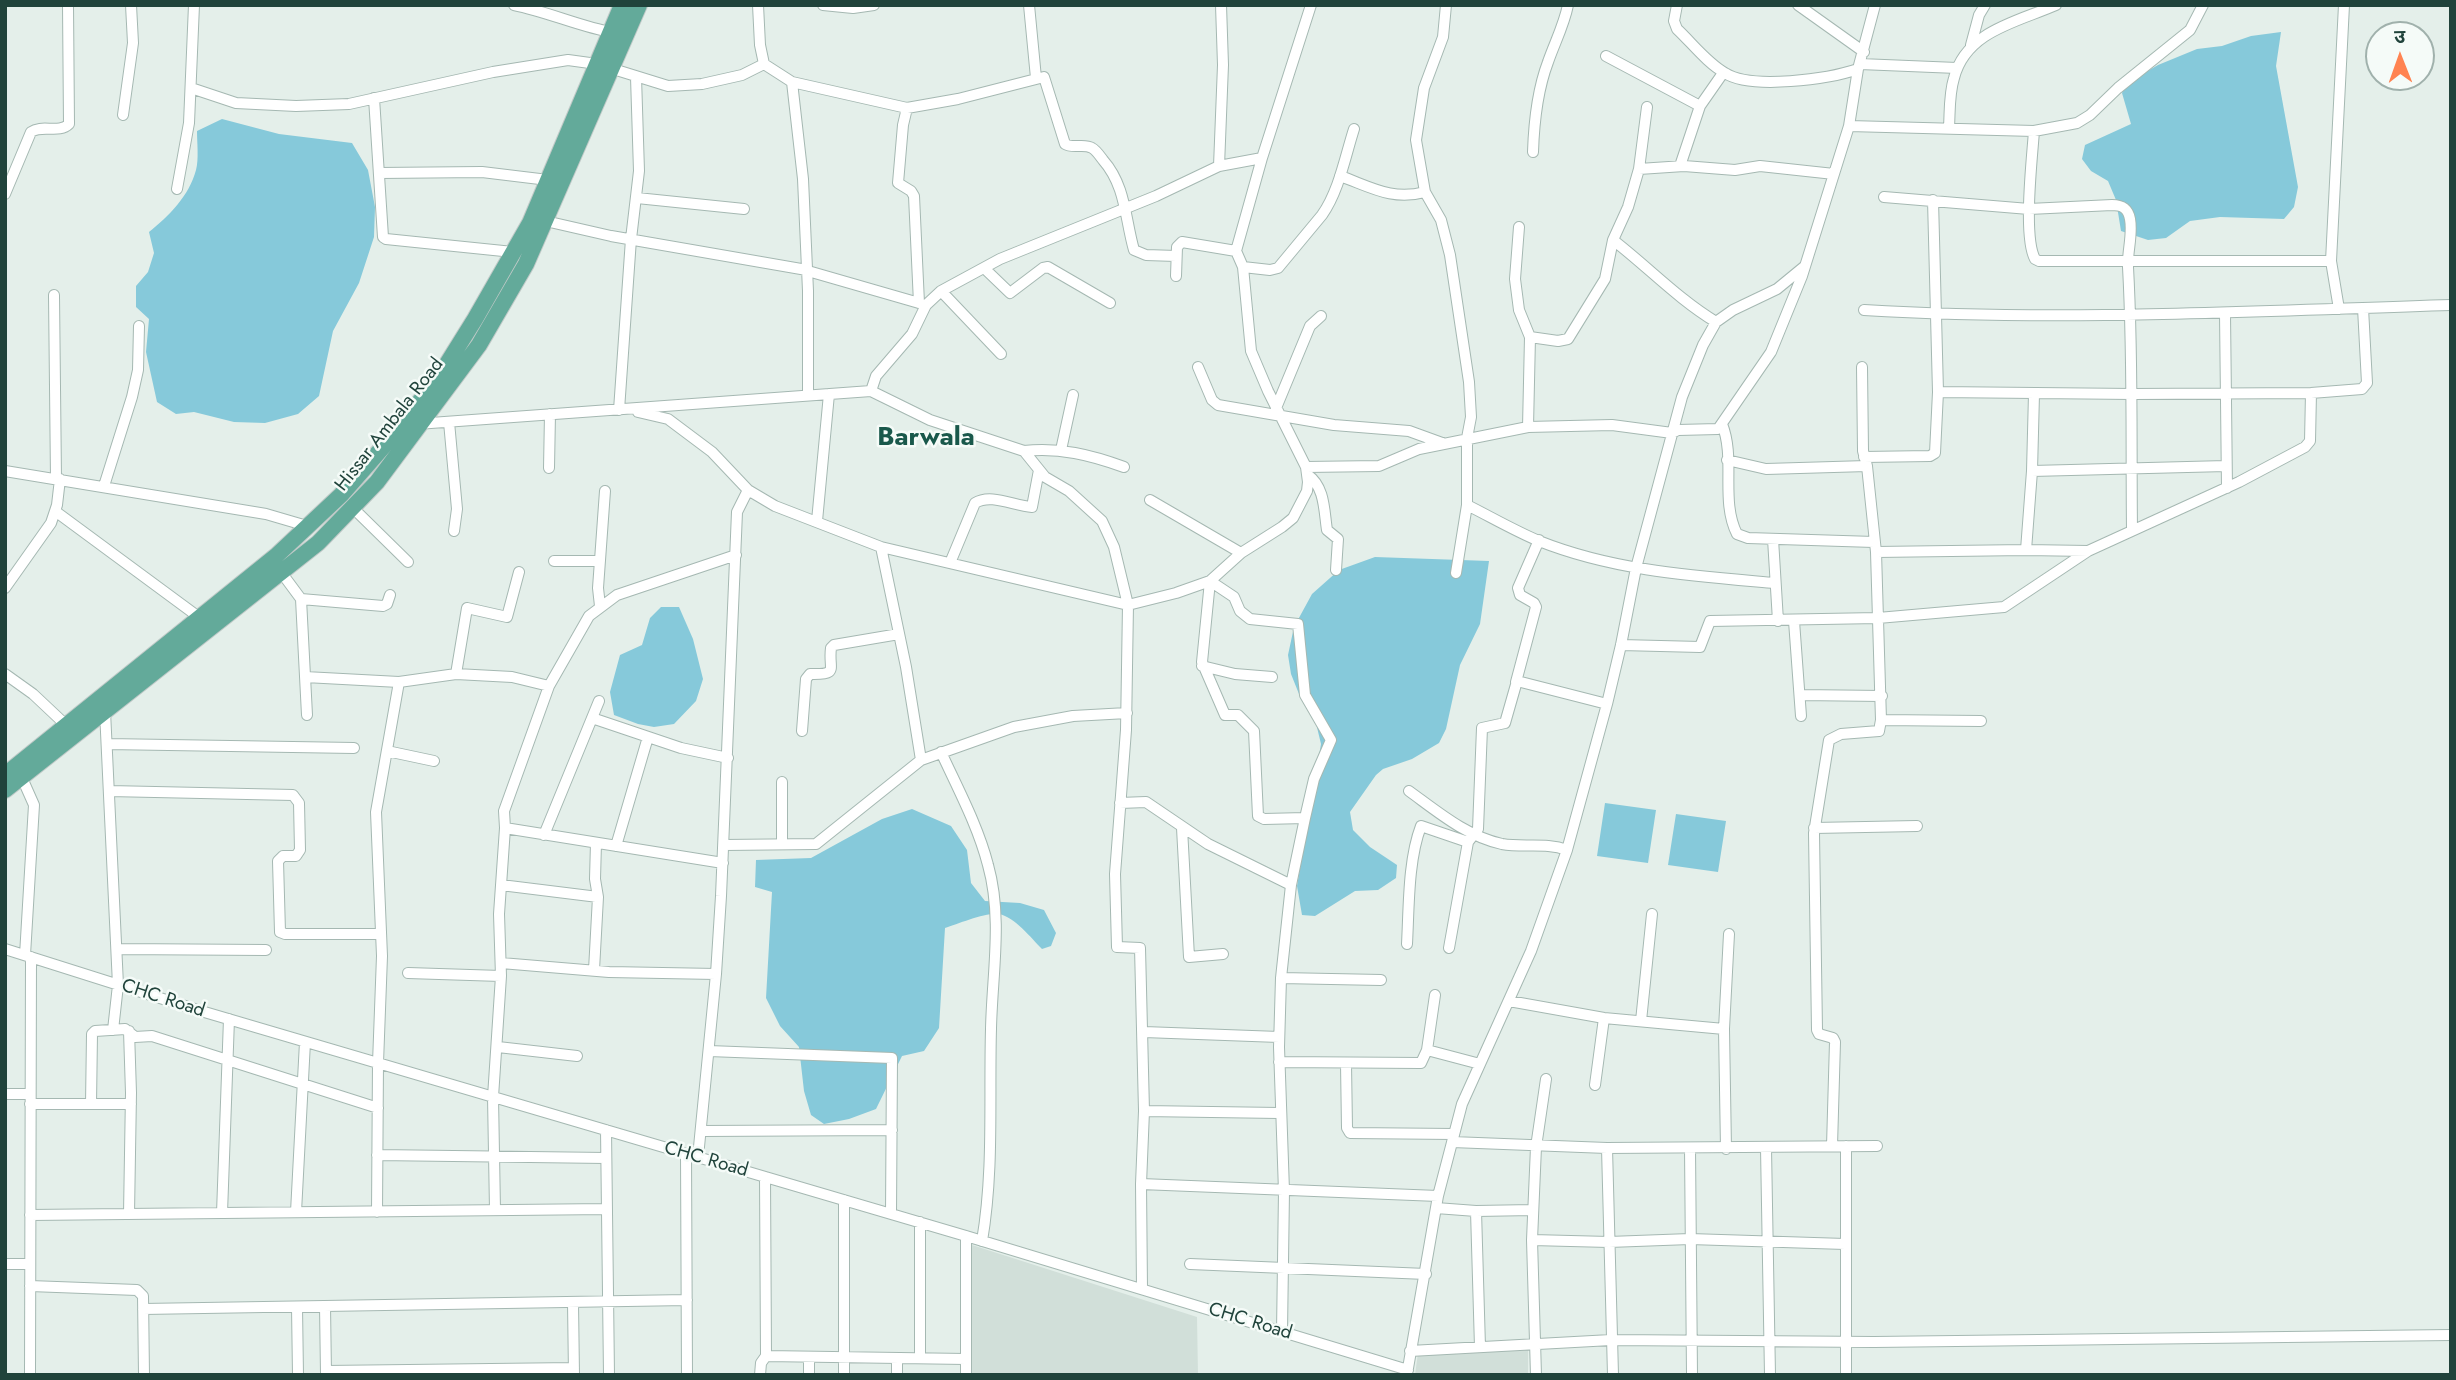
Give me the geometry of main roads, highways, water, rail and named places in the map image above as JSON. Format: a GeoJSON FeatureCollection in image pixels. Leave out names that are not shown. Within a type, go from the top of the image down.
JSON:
{"type":"FeatureCollection","features":[{"type":"Feature","properties":{"kind":"main road","name":"Hissar Ambala Road"},"geometry":{"type":"LineString","coordinates":[[618,34],[622,5]]}},
{"type":"Feature","properties":{"kind":"main road","name":"Hissar Ambala Road"},"geometry":{"type":"LineString","coordinates":[[5,790],[13,776],[68,726],[276,556],[341,495],[437,380],[513,252],[538,219],[618,34],[639,5]]}},
{"type":"Feature","properties":{"kind":"main road","name":"Hissar Ambala Road"},"geometry":{"type":"LineString","coordinates":[[13,776],[105,711],[318,543],[376,482],[479,345],[526,264],[548,180],[604,66]]}},
{"type":"Feature","properties":{"kind":"water"},"geometry":{"type":"Polygon","coordinates":[[[2281,32],[2276,66],[2298,187],[2294,207],[2284,219],[2220,217],[2190,221],[2166,238],[2148,240],[2121,231],[2116,200],[2108,181],[2091,171],[2082,159],[2085,145],[2131,124],[2122,93],[2127,83],[2158,65],[2197,49],[2281,32]]]}},
{"type":"Feature","properties":{"kind":"water"},"geometry":{"type":"Polygon","coordinates":[[[222,119],[279,134],[352,143],[368,170],[375,207],[374,237],[359,283],[333,331],[319,396],[298,414],[265,423],[234,422],[194,412],[176,414],[157,402],[146,352],[149,319],[136,307],[136,286],[148,272],[154,253],[149,232],[177,205],[189,188],[196,170],[197,131],[222,119]]]}},
{"type":"Feature","properties":{"kind":"water"},"geometry":{"type":"Polygon","coordinates":[[[1375,557],[1489,561],[1480,624],[1460,665],[1446,729],[1439,743],[1412,759],[1383,769],[1350,812],[1353,830],[1370,847],[1397,865],[1396,878],[1378,890],[1355,891],[1315,916],[1302,915],[1297,886],[1321,744],[1315,719],[1299,694],[1291,674],[1288,655],[1294,627],[1312,594],[1339,570],[1375,557]]]}},
{"type":"Feature","properties":{"kind":"water"},"geometry":{"type":"Polygon","coordinates":[[[661,607],[679,607],[693,639],[703,679],[696,701],[674,724],[654,727],[614,715],[610,692],[620,655],[642,645],[650,618],[661,607]]]}},
{"type":"Feature","properties":{"kind":"water"},"geometry":{"type":"Polygon","coordinates":[[[1605,803],[1656,810],[1648,863],[1597,856],[1605,803]]]}},
{"type":"Feature","properties":{"kind":"water"},"geometry":{"type":"Polygon","coordinates":[[[912,809],[951,826],[967,850],[971,883],[985,901],[1020,903],[1044,910],[1056,933],[1051,946],[1042,949],[1017,923],[999,914],[980,916],[945,928],[939,1028],[924,1051],[902,1056],[876,1109],[849,1119],[824,1124],[811,1115],[804,1091],[799,1047],[780,1026],[766,998],[772,892],[755,887],[756,860],[811,858],[882,819],[912,809]]]}},
{"type":"Feature","properties":{"kind":"water"},"geometry":{"type":"Polygon","coordinates":[[[1676,814],[1726,821],[1718,872],[1668,865],[1676,814]]]}},
{"type":"Feature","properties":{"kind":"district","name":"Barwala"},"geometry":{"type":"Point","coordinates":[926,439]}}]}
